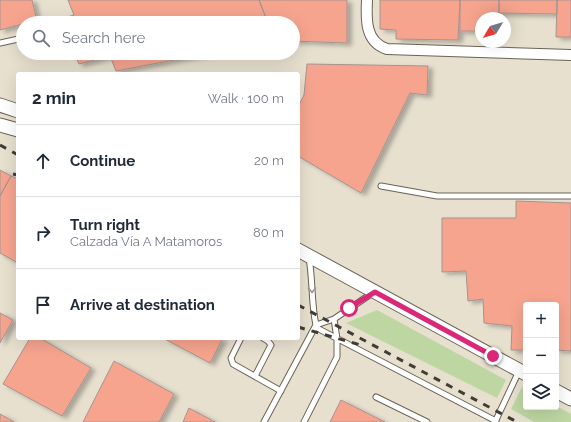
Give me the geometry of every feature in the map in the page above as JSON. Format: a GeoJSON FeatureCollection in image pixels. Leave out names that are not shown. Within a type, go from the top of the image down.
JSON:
{"type":"FeatureCollection","features":[{"type":"Feature","properties":{"kind":"street"},"geometry":{"type":"LineString","coordinates":[[367,0],[366,16],[371,37],[381,47],[387,49],[571,55]]}},
{"type":"Feature","properties":{"kind":"street"},"geometry":{"type":"LineString","coordinates":[[0,105],[16,111]]}},
{"type":"Feature","properties":{"kind":"street"},"geometry":{"type":"LineString","coordinates":[[0,125],[16,129]]}},
{"type":"Feature","properties":{"kind":"street"},"geometry":{"type":"LineString","coordinates":[[303,253],[523,372]]}},
{"type":"Feature","properties":{"kind":"street"},"geometry":{"type":"LineString","coordinates":[[559,393],[571,399]]}},
{"type":"Feature","properties":{"kind":"lane"},"geometry":{"type":"LineString","coordinates":[[0,43],[16,40]]}},
{"type":"Feature","properties":{"kind":"lane"},"geometry":{"type":"LineString","coordinates":[[381,186],[437,196],[571,196]]}},
{"type":"Feature","properties":{"kind":"lane"},"geometry":{"type":"LineString","coordinates":[[264,422],[315,326],[312,276],[303,253]]}},
{"type":"Feature","properties":{"kind":"lane"},"geometry":{"type":"LineString","coordinates":[[315,326],[334,319],[375,292]]}},
{"type":"Feature","properties":{"kind":"lane"},"geometry":{"type":"LineString","coordinates":[[304,422],[337,357],[337,338],[334,319]]}},
{"type":"Feature","properties":{"kind":"lane"},"geometry":{"type":"LineString","coordinates":[[315,326],[495,421],[523,372]]}},
{"type":"Feature","properties":{"kind":"lane"},"geometry":{"type":"LineString","coordinates":[[240,340],[231,358],[233,364],[281,391]]}},
{"type":"Feature","properties":{"kind":"lane"},"geometry":{"type":"LineString","coordinates":[[255,376],[271,345],[266,340]]}},
{"type":"Feature","properties":{"kind":"lane"},"geometry":{"type":"LineString","coordinates":[[376,397],[427,422]]}},
{"type":"Feature","properties":{"kind":"green space"},"geometry":{"type":"Polygon","coordinates":[[[377,310],[506,380],[497,398],[346,323],[377,310]]]}},
{"type":"Feature","properties":{"kind":"green space"},"geometry":{"type":"Polygon","coordinates":[[[522,387],[523,410],[559,410],[559,408],[571,414],[571,422],[534,422],[511,409],[522,387]]]}},
{"type":"Feature","properties":{"kind":"building"},"geometry":{"type":"Polygon","coordinates":[[[0,0],[32,0],[36,16],[16,16],[16,26],[0,30],[0,0]]]}},
{"type":"Feature","properties":{"kind":"building"},"geometry":{"type":"Polygon","coordinates":[[[68,0],[259,0],[265,16],[71,16],[74,15],[68,0]]]}},
{"type":"Feature","properties":{"kind":"building"},"geometry":{"type":"Polygon","coordinates":[[[259,0],[347,0],[347,43],[300,41],[300,16],[265,16],[259,0]]]}},
{"type":"Feature","properties":{"kind":"building"},"geometry":{"type":"Polygon","coordinates":[[[380,0],[460,0],[458,40],[396,39],[396,30],[380,29],[380,0]]]}},
{"type":"Feature","properties":{"kind":"building"},"geometry":{"type":"Polygon","coordinates":[[[460,0],[499,0],[499,12],[475,12],[475,31],[460,31],[460,0]]]}},
{"type":"Feature","properties":{"kind":"building"},"geometry":{"type":"Polygon","coordinates":[[[499,0],[557,0],[557,14],[499,12],[499,0]]]}},
{"type":"Feature","properties":{"kind":"building"},"geometry":{"type":"Polygon","coordinates":[[[557,0],[571,0],[571,37],[556,37],[557,0]]]}},
{"type":"Feature","properties":{"kind":"building"},"geometry":{"type":"Polygon","coordinates":[[[77,60],[94,60],[79,64],[77,60]]]}},
{"type":"Feature","properties":{"kind":"building"},"geometry":{"type":"Polygon","coordinates":[[[112,60],[173,60],[116,71],[112,60]]]}},
{"type":"Feature","properties":{"kind":"building"},"geometry":{"type":"Polygon","coordinates":[[[307,64],[428,66],[427,95],[410,93],[361,193],[300,157],[300,103],[304,95],[307,64]]]}},
{"type":"Feature","properties":{"kind":"building"},"geometry":{"type":"Polygon","coordinates":[[[0,170],[11,176],[0,196],[0,170]]]}},
{"type":"Feature","properties":{"kind":"building"},"geometry":{"type":"Polygon","coordinates":[[[11,176],[16,178],[16,262],[0,253],[0,196],[11,176]]]}},
{"type":"Feature","properties":{"kind":"building"},"geometry":{"type":"Polygon","coordinates":[[[516,201],[571,203],[571,351],[559,350],[559,302],[523,302],[523,350],[511,350],[512,326],[484,323],[483,299],[468,301],[466,271],[442,272],[442,218],[516,218],[516,201]]]}},
{"type":"Feature","properties":{"kind":"building"},"geometry":{"type":"Polygon","coordinates":[[[0,313],[13,320],[0,343],[0,313]]]}},
{"type":"Feature","properties":{"kind":"building"},"geometry":{"type":"Polygon","coordinates":[[[29,340],[43,340],[91,368],[62,416],[3,384],[29,340]]]}},
{"type":"Feature","properties":{"kind":"building"},"geometry":{"type":"Polygon","coordinates":[[[167,340],[222,340],[210,363],[167,340]]]}},
{"type":"Feature","properties":{"kind":"building"},"geometry":{"type":"Polygon","coordinates":[[[114,361],[174,394],[159,422],[83,422],[114,361]]]}},
{"type":"Feature","properties":{"kind":"building"},"geometry":{"type":"Polygon","coordinates":[[[341,400],[385,422],[330,422],[341,400]]]}},
{"type":"Feature","properties":{"kind":"building"},"geometry":{"type":"Polygon","coordinates":[[[189,408],[215,422],[183,422],[189,408]]]}},
{"type":"Feature","properties":{"kind":"building"},"geometry":{"type":"Polygon","coordinates":[[[0,414],[14,422],[0,422],[0,414]]]}},
{"type":"Feature","properties":{"kind":"railway"},"geometry":{"type":"LineString","coordinates":[[0,145],[16,154]]}},
{"type":"Feature","properties":{"kind":"railway"},"geometry":{"type":"LineString","coordinates":[[300,306],[517,422]]}},
{"type":"Feature","properties":{"kind":"railway"},"geometry":{"type":"LineString","coordinates":[[300,328],[364,346]]}},
{"type":"Feature","properties":{"kind":"route"},"geometry":{"type":"LineString","coordinates":[[349,308],[375,292],[493,356]]}}]}
